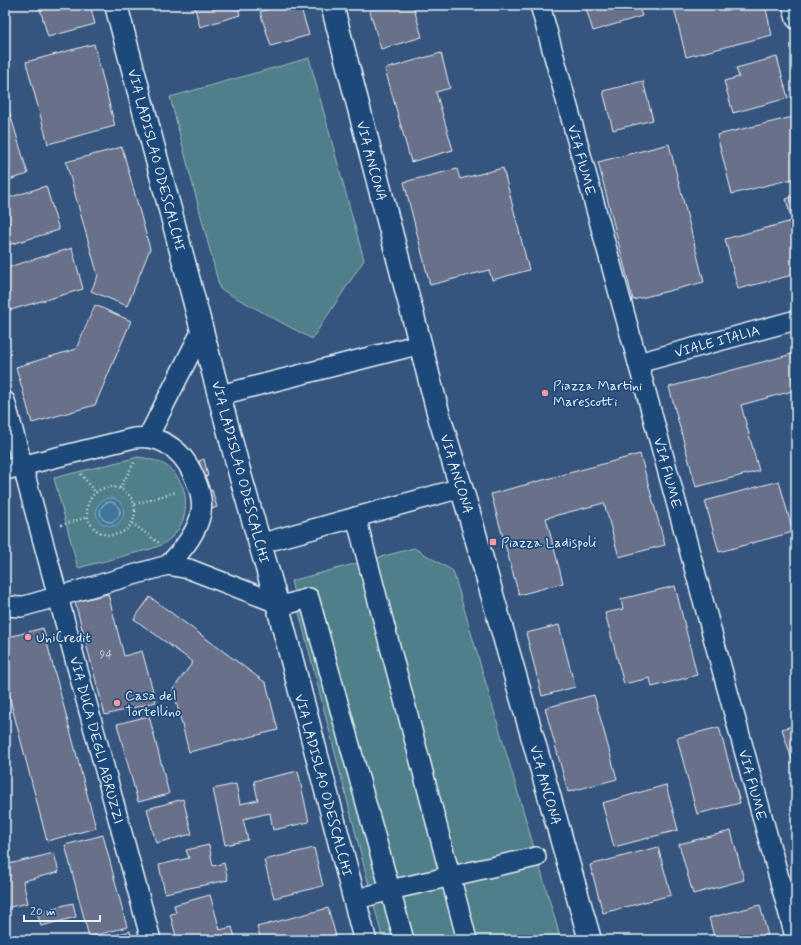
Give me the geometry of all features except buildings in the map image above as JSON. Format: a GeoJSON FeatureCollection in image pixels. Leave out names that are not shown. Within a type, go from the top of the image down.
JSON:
{"type":"FeatureCollection","features":[{"type":"Feature","properties":{"kind":"street","name":"VIA LADISLAO ODESCALCHI"},"geometry":{"type":"LineString","coordinates":[[116,5],[365,940]]}},
{"type":"Feature","properties":{"kind":"street","name":"VIA ANCONA"},"geometry":{"type":"LineString","coordinates":[[332,5],[439,416],[461,488],[590,940]]}},
{"type":"Feature","properties":{"kind":"street","name":"VIA FIUME"},"geometry":{"type":"LineString","coordinates":[[540,5],[796,940]]}},
{"type":"Feature","properties":{"kind":"street"},"geometry":{"type":"LineString","coordinates":[[792,5],[796,19]]}},
{"type":"Feature","properties":{"kind":"street","name":"VIALE ITALIA"},"geometry":{"type":"LineString","coordinates":[[638,363],[796,320]]}},
{"type":"Feature","properties":{"kind":"street"},"geometry":{"type":"LineString","coordinates":[[148,437],[202,330]]}},
{"type":"Feature","properties":{"kind":"street"},"geometry":{"type":"LineString","coordinates":[[220,395],[420,344]]}},
{"type":"Feature","properties":{"kind":"street","name":"VIA DUCA DEGLI ABRUZZI"},"geometry":{"type":"LineString","coordinates":[[5,401],[14,468],[58,596],[151,940]]}},
{"type":"Feature","properties":{"kind":"street"},"geometry":{"type":"LineString","coordinates":[[5,606],[10,608],[21,607],[172,560],[190,538],[200,517],[202,503],[194,473],[180,452],[166,443],[148,437],[134,438],[14,468]]}},
{"type":"Feature","properties":{"kind":"street"},"geometry":{"type":"LineString","coordinates":[[259,544],[461,488]]}},
{"type":"Feature","properties":{"kind":"street"},"geometry":{"type":"LineString","coordinates":[[356,517],[467,940]]}},
{"type":"Feature","properties":{"kind":"street"},"geometry":{"type":"LineString","coordinates":[[172,560],[189,569],[277,605],[309,598],[404,940]]}},
{"type":"Feature","properties":{"kind":"street"},"geometry":{"type":"LineString","coordinates":[[354,900],[390,890],[536,857]]}},
{"type":"Feature","properties":{"kind":"path"},"geometry":{"type":"LineString","coordinates":[[135,504],[198,486]]}},
{"type":"Feature","properties":{"kind":"path"},"geometry":{"type":"LineString","coordinates":[[116,487],[124,490],[130,495],[135,504],[135,518],[126,531],[119,534],[111,536],[96,530],[88,517],[87,509],[89,501],[93,494],[100,489],[116,487]]}},
{"type":"Feature","properties":{"kind":"path"},"geometry":{"type":"LineString","coordinates":[[58,526],[88,517]]}},
{"type":"Feature","properties":{"kind":"path"},"geometry":{"type":"LineString","coordinates":[[132,523],[172,560]]}},
{"type":"Feature","properties":{"kind":"green space"},"geometry":{"type":"Polygon","coordinates":[[[309,58],[364,260],[312,339],[220,289],[170,97],[309,58]]]}},
{"type":"Feature","properties":{"kind":"green space"},"geometry":{"type":"Polygon","coordinates":[[[138,457],[159,462],[169,468],[178,478],[183,488],[186,505],[181,525],[170,539],[149,550],[78,568],[54,478],[138,457]]]}},
{"type":"Feature","properties":{"kind":"green space"},"geometry":{"type":"Polygon","coordinates":[[[414,548],[453,571],[561,940],[383,940],[291,581],[414,548]]]}},
{"type":"Feature","properties":{"kind":"water"},"geometry":{"type":"Polygon","coordinates":[[[110,498],[120,502],[124,512],[120,522],[110,526],[100,522],[96,512],[100,502],[110,498]]]}},
{"type":"Feature","properties":{"kind":"place","name":"Piazza Martini Marescotti"},"geometry":{"type":"Point","coordinates":[545,393]}},
{"type":"Feature","properties":{"kind":"place","name":"Piazza Ladispoli"},"geometry":{"type":"Point","coordinates":[493,542]}},
{"type":"Feature","properties":{"kind":"place","name":"UniCredit"},"geometry":{"type":"Point","coordinates":[28,637]}},
{"type":"Feature","properties":{"kind":"place","name":"Casa del Tortellino"},"geometry":{"type":"Point","coordinates":[117,703]}}]}
